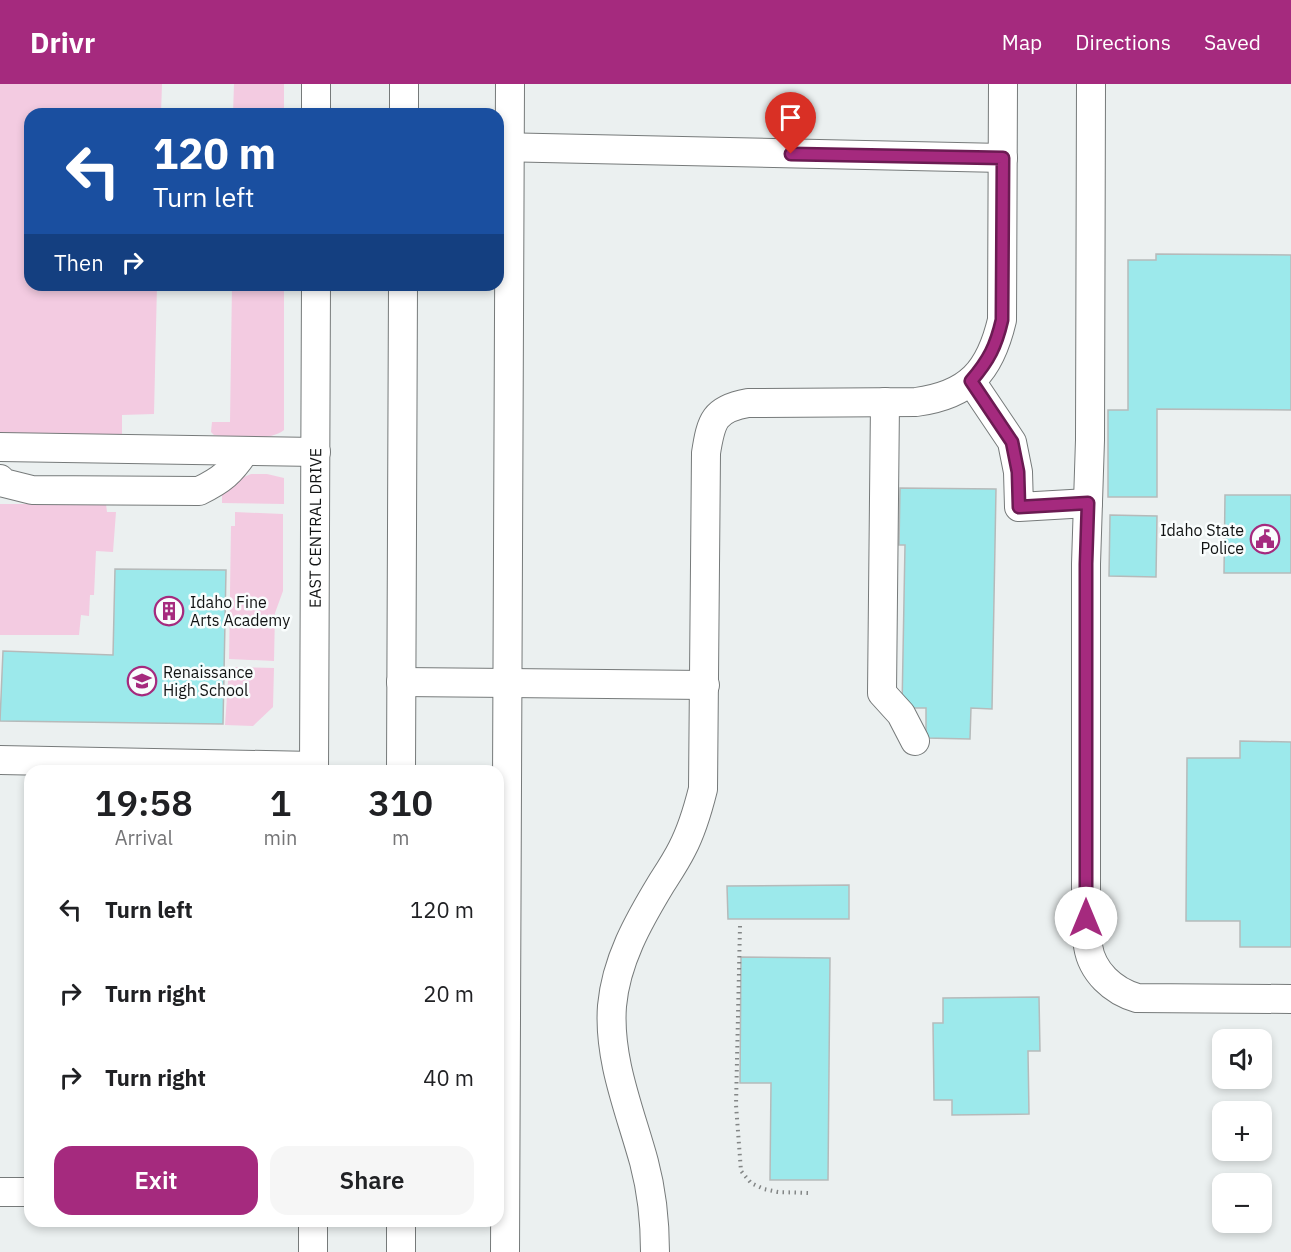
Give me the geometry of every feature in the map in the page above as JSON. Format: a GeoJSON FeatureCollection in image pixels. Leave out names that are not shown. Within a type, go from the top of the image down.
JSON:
{"type":"FeatureCollection","features":[{"type":"Feature","properties":{"kind":"street"},"geometry":{"type":"LineString","coordinates":[[316,84],[316,108]]}},
{"type":"Feature","properties":{"kind":"street"},"geometry":{"type":"LineString","coordinates":[[404,84],[404,108]]}},
{"type":"Feature","properties":{"kind":"street"},"geometry":{"type":"LineString","coordinates":[[504,138],[510,84]]}},
{"type":"Feature","properties":{"kind":"street"},"geometry":{"type":"LineString","coordinates":[[655,1252],[652,1199],[613,1049],[612,1007],[622,960],[631,936],[682,849],[696,815],[703,789],[705,767],[706,453],[709,432],[715,417],[730,406],[748,403],[885,402],[936,399],[953,393],[971,381],[986,364],[997,343],[1002,320],[1003,84]]}},
{"type":"Feature","properties":{"kind":"street"},"geometry":{"type":"LineString","coordinates":[[1091,84],[1090,440],[1086,564],[1086,918],[1088,947],[1095,968],[1108,982],[1123,994],[1137,998],[1291,999]]}},
{"type":"Feature","properties":{"kind":"street"},"geometry":{"type":"LineString","coordinates":[[504,147],[1003,158]]}},
{"type":"Feature","properties":{"kind":"street"},"geometry":{"type":"LineString","coordinates":[[504,254],[508,684],[505,1252]]}},
{"type":"Feature","properties":{"kind":"street","name":"EAST CENTRAL DRIVE"},"geometry":{"type":"LineString","coordinates":[[314,765],[316,291]]}},
{"type":"Feature","properties":{"kind":"street"},"geometry":{"type":"LineString","coordinates":[[401,765],[403,291]]}},
{"type":"Feature","properties":{"kind":"street"},"geometry":{"type":"LineString","coordinates":[[971,381],[1012,442],[1018,472],[1019,507],[1088,503]]}},
{"type":"Feature","properties":{"kind":"street"},"geometry":{"type":"LineString","coordinates":[[885,402],[882,693],[901,714],[915,741]]}},
{"type":"Feature","properties":{"kind":"street"},"geometry":{"type":"LineString","coordinates":[[0,447],[316,452]]}},
{"type":"Feature","properties":{"kind":"street"},"geometry":{"type":"LineString","coordinates":[[0,479],[4,483],[32,490],[199,491],[221,480],[234,467],[244,451]]}},
{"type":"Feature","properties":{"kind":"street"},"geometry":{"type":"LineString","coordinates":[[401,682],[705,686]]}},
{"type":"Feature","properties":{"kind":"street"},"geometry":{"type":"LineString","coordinates":[[0,760],[174,765]]}},
{"type":"Feature","properties":{"kind":"street"},"geometry":{"type":"LineString","coordinates":[[0,1192],[24,1192]]}},
{"type":"Feature","properties":{"kind":"street"},"geometry":{"type":"LineString","coordinates":[[313,1227],[313,1252]]}},
{"type":"Feature","properties":{"kind":"street"},"geometry":{"type":"LineString","coordinates":[[401,1227],[401,1252]]}},
{"type":"Feature","properties":{"kind":"path"},"geometry":{"type":"LineString","coordinates":[[740,926],[736,1105],[741,1171],[751,1183],[764,1190],[808,1193]]}},
{"type":"Feature","properties":{"kind":"shaded area"},"geometry":{"type":"Polygon","coordinates":[[[0,84],[162,84],[161,108],[24,108],[24,291],[157,291],[154,414],[122,415],[122,435],[0,433],[0,84]]]}},
{"type":"Feature","properties":{"kind":"shaded area"},"geometry":{"type":"Polygon","coordinates":[[[234,84],[284,84],[284,108],[233,108],[234,84]]]}},
{"type":"Feature","properties":{"kind":"shaded area"},"geometry":{"type":"Polygon","coordinates":[[[232,291],[284,291],[284,430],[260,438],[214,435],[211,432],[212,422],[230,422],[232,291]]]}},
{"type":"Feature","properties":{"kind":"shaded area"},"geometry":{"type":"Polygon","coordinates":[[[251,474],[267,474],[284,478],[284,504],[222,503],[222,495],[251,474]]]}},
{"type":"Feature","properties":{"kind":"shaded area"},"geometry":{"type":"Polygon","coordinates":[[[0,504],[106,504],[107,512],[116,512],[113,552],[96,551],[94,595],[90,595],[89,616],[81,615],[79,635],[0,635],[0,504]]]}},
{"type":"Feature","properties":{"kind":"shaded area"},"geometry":{"type":"Polygon","coordinates":[[[235,512],[283,514],[283,591],[275,613],[274,661],[229,659],[231,526],[235,526],[235,512]]]}},
{"type":"Feature","properties":{"kind":"shaded area"},"geometry":{"type":"Polygon","coordinates":[[[229,667],[274,668],[273,707],[253,726],[225,725],[229,667]]]}},
{"type":"Feature","properties":{"kind":"building"},"geometry":{"type":"Polygon","coordinates":[[[1156,254],[1291,255],[1291,410],[1157,409],[1157,497],[1108,497],[1108,410],[1128,410],[1128,260],[1156,260],[1156,254]]]}},
{"type":"Feature","properties":{"kind":"building"},"geometry":{"type":"Polygon","coordinates":[[[900,488],[996,489],[992,709],[971,708],[970,739],[926,738],[926,708],[902,708],[905,545],[899,545],[900,488]]]}},
{"type":"Feature","properties":{"kind":"building"},"geometry":{"type":"Polygon","coordinates":[[[1225,495],[1291,495],[1291,573],[1224,573],[1225,495]]]}},
{"type":"Feature","properties":{"kind":"building"},"geometry":{"type":"Polygon","coordinates":[[[1110,515],[1157,516],[1156,577],[1109,576],[1110,515]]]}},
{"type":"Feature","properties":{"kind":"building","name":"Idaho Fine Arts Academy"},"geometry":{"type":"Polygon","coordinates":[[[115,569],[226,570],[223,724],[0,721],[3,651],[113,655],[115,569]]]}},
{"type":"Feature","properties":{"kind":"building"},"geometry":{"type":"Polygon","coordinates":[[[1240,741],[1291,742],[1291,947],[1240,947],[1240,921],[1186,921],[1187,758],[1240,758],[1240,741]]]}},
{"type":"Feature","properties":{"kind":"building"},"geometry":{"type":"Polygon","coordinates":[[[849,885],[849,919],[728,919],[727,886],[849,885]]]}},
{"type":"Feature","properties":{"kind":"building"},"geometry":{"type":"Polygon","coordinates":[[[741,957],[830,958],[828,1180],[770,1180],[771,1083],[740,1083],[741,957]]]}},
{"type":"Feature","properties":{"kind":"building"},"geometry":{"type":"Polygon","coordinates":[[[1039,997],[1040,1051],[1028,1051],[1029,1114],[952,1115],[952,1100],[934,1100],[933,1023],[943,1023],[943,998],[1039,997]]]}},
{"type":"Feature","properties":{"kind":"place","name":"Idaho State Police"},"geometry":{"type":"Point","coordinates":[1265,539]}},
{"type":"Feature","properties":{"kind":"place","name":"Idaho Fine Arts Academy"},"geometry":{"type":"Point","coordinates":[169,611]}},
{"type":"Feature","properties":{"kind":"place","name":"Renaissance High School"},"geometry":{"type":"Point","coordinates":[142,681]}},
{"type":"Feature","properties":{"kind":"route"},"geometry":{"type":"LineString","coordinates":[[791,154],[1003,158],[1002,320],[997,343],[986,364],[971,381],[1012,442],[1018,472],[1019,507],[1088,503],[1086,918]]}}]}
